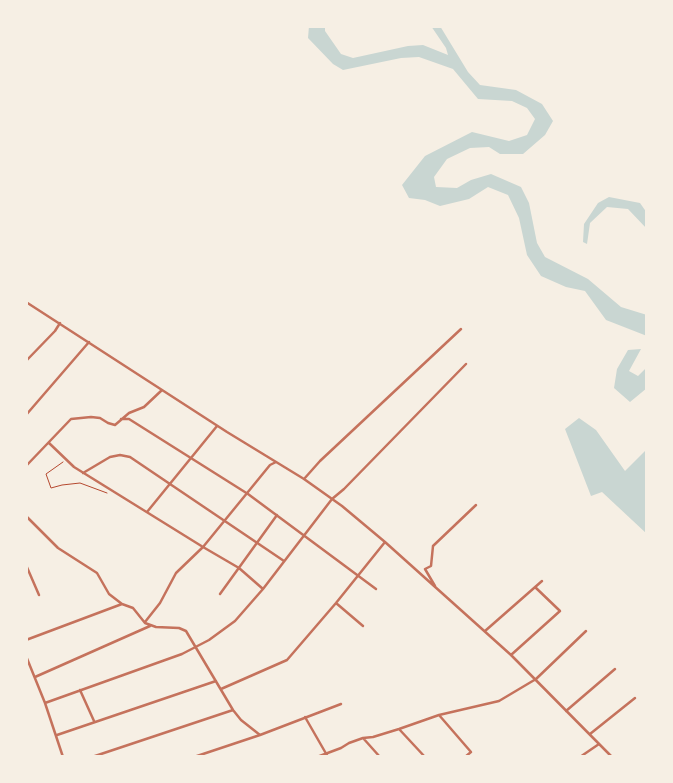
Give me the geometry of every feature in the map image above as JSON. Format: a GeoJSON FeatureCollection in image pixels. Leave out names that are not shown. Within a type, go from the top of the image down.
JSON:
{"type":"FeatureCollection","features":[{"type":"Feature","properties":{"kind":"street"},"geometry":{"type":"LineString","coordinates":[[26,302],[217,426],[304,479],[332,499],[385,542],[485,631],[536,679],[566,712],[612,757]]}},
{"type":"Feature","properties":{"kind":"street"},"geometry":{"type":"LineString","coordinates":[[26,361],[55,331],[60,323]]}},
{"type":"Feature","properties":{"kind":"street"},"geometry":{"type":"LineString","coordinates":[[304,479],[320,461],[461,329]]}},
{"type":"Feature","properties":{"kind":"street"},"geometry":{"type":"LineString","coordinates":[[26,415],[89,342]]}},
{"type":"Feature","properties":{"kind":"street"},"geometry":{"type":"LineString","coordinates":[[45,703],[196,647],[221,633],[235,622],[305,536],[332,499],[344,490],[466,364]]}},
{"type":"Feature","properties":{"kind":"street"},"geometry":{"type":"LineString","coordinates":[[26,466],[71,419],[91,417],[100,418],[113,425],[117,424],[129,413],[144,407],[162,390]]}},
{"type":"Feature","properties":{"kind":"street"},"geometry":{"type":"LineString","coordinates":[[121,419],[128,418],[248,494],[376,589]]}},
{"type":"Feature","properties":{"kind":"street"},"geometry":{"type":"LineString","coordinates":[[146,512],[217,426]]}},
{"type":"Feature","properties":{"kind":"street"},"geometry":{"type":"LineString","coordinates":[[49,443],[65,460],[83,473],[239,568],[263,589]]}},
{"type":"Feature","properties":{"kind":"street"},"geometry":{"type":"LineString","coordinates":[[83,473],[110,457],[120,455],[130,457],[284,561]]}},
{"type":"Feature","properties":{"kind":"street"},"geometry":{"type":"LineString","coordinates":[[145,623],[160,603],[176,573],[203,547],[270,465],[276,462]]}},
{"type":"Feature","properties":{"kind":"street"},"geometry":{"type":"LineString","coordinates":[[437,589],[425,569],[431,566],[433,546],[476,505]]}},
{"type":"Feature","properties":{"kind":"street"},"geometry":{"type":"LineString","coordinates":[[220,594],[277,515]]}},
{"type":"Feature","properties":{"kind":"street"},"geometry":{"type":"LineString","coordinates":[[26,516],[58,548],[97,573],[109,594],[122,604],[133,608],[145,623],[151,626],[182,629],[186,632],[240,720],[260,735]]}},
{"type":"Feature","properties":{"kind":"street"},"geometry":{"type":"LineString","coordinates":[[222,689],[287,660],[385,542]]}},
{"type":"Feature","properties":{"kind":"street"},"geometry":{"type":"LineString","coordinates":[[26,565],[39,595]]}},
{"type":"Feature","properties":{"kind":"street"},"geometry":{"type":"LineString","coordinates":[[485,631],[542,581]]}},
{"type":"Feature","properties":{"kind":"street"},"geometry":{"type":"LineString","coordinates":[[511,655],[560,611],[535,587]]}},
{"type":"Feature","properties":{"kind":"street"},"geometry":{"type":"LineString","coordinates":[[336,603],[363,626]]}},
{"type":"Feature","properties":{"kind":"street"},"geometry":{"type":"LineString","coordinates":[[26,640],[122,604]]}},
{"type":"Feature","properties":{"kind":"street"},"geometry":{"type":"LineString","coordinates":[[35,676],[151,626]]}},
{"type":"Feature","properties":{"kind":"street"},"geometry":{"type":"LineString","coordinates":[[317,757],[327,755],[363,738],[373,737],[439,715],[499,701],[536,679],[586,631]]}},
{"type":"Feature","properties":{"kind":"street"},"geometry":{"type":"LineString","coordinates":[[26,656],[45,703],[63,757]]}},
{"type":"Feature","properties":{"kind":"street"},"geometry":{"type":"LineString","coordinates":[[566,712],[614,669]]}},
{"type":"Feature","properties":{"kind":"street"},"geometry":{"type":"LineString","coordinates":[[56,735],[216,680]]}},
{"type":"Feature","properties":{"kind":"street"},"geometry":{"type":"LineString","coordinates":[[80,690],[94,721]]}},
{"type":"Feature","properties":{"kind":"street"},"geometry":{"type":"LineString","coordinates":[[590,734],[635,698]]}},
{"type":"Feature","properties":{"kind":"street"},"geometry":{"type":"LineString","coordinates":[[194,757],[260,735],[341,704]]}},
{"type":"Feature","properties":{"kind":"street"},"geometry":{"type":"LineString","coordinates":[[92,757],[234,710]]}},
{"type":"Feature","properties":{"kind":"street"},"geometry":{"type":"LineString","coordinates":[[439,715],[471,752],[465,757]]}},
{"type":"Feature","properties":{"kind":"street"},"geometry":{"type":"LineString","coordinates":[[305,717],[327,755]]}},
{"type":"Feature","properties":{"kind":"street"},"geometry":{"type":"LineString","coordinates":[[399,729],[426,757]]}},
{"type":"Feature","properties":{"kind":"street"},"geometry":{"type":"LineString","coordinates":[[363,738],[380,757]]}},
{"type":"Feature","properties":{"kind":"street"},"geometry":{"type":"LineString","coordinates":[[580,757],[599,744]]}},
{"type":"Feature","properties":{"kind":"path"},"geometry":{"type":"LineString","coordinates":[[65,460],[46,474],[51,488],[80,483],[105,492],[118,494]]}},
{"type":"Feature","properties":{"kind":"shaded area"},"geometry":{"type":"Polygon","coordinates":[[[309,26],[325,26],[325,31],[341,54],[353,58],[408,46],[423,45],[448,55],[446,48],[431,26],[440,26],[468,72],[480,85],[516,90],[542,104],[553,121],[545,135],[523,154],[500,154],[489,147],[470,148],[447,159],[434,177],[436,187],[457,188],[471,180],[491,174],[521,187],[529,203],[537,243],[545,257],[588,279],[621,307],[647,315],[647,336],[606,320],[585,291],[566,287],[541,276],[527,255],[519,218],[508,195],[488,187],[469,199],[440,206],[425,200],[409,198],[402,185],[425,156],[472,132],[509,141],[527,135],[535,119],[527,108],[512,101],[478,99],[453,69],[419,57],[401,58],[343,70],[333,64],[308,38],[309,26]]]}},
{"type":"Feature","properties":{"kind":"shaded area"},"geometry":{"type":"Polygon","coordinates":[[[609,197],[640,203],[647,213],[647,229],[628,209],[607,207],[590,223],[587,244],[583,242],[584,224],[598,203],[609,197]]]}},
{"type":"Feature","properties":{"kind":"shaded area"},"geometry":{"type":"Polygon","coordinates":[[[641,349],[629,371],[638,376],[647,367],[647,388],[630,402],[614,388],[617,369],[628,350],[641,349]]]}},
{"type":"Feature","properties":{"kind":"shaded area"},"geometry":{"type":"Polygon","coordinates":[[[579,418],[596,430],[625,471],[647,449],[647,534],[602,492],[591,496],[565,429],[579,418]]]}}]}
